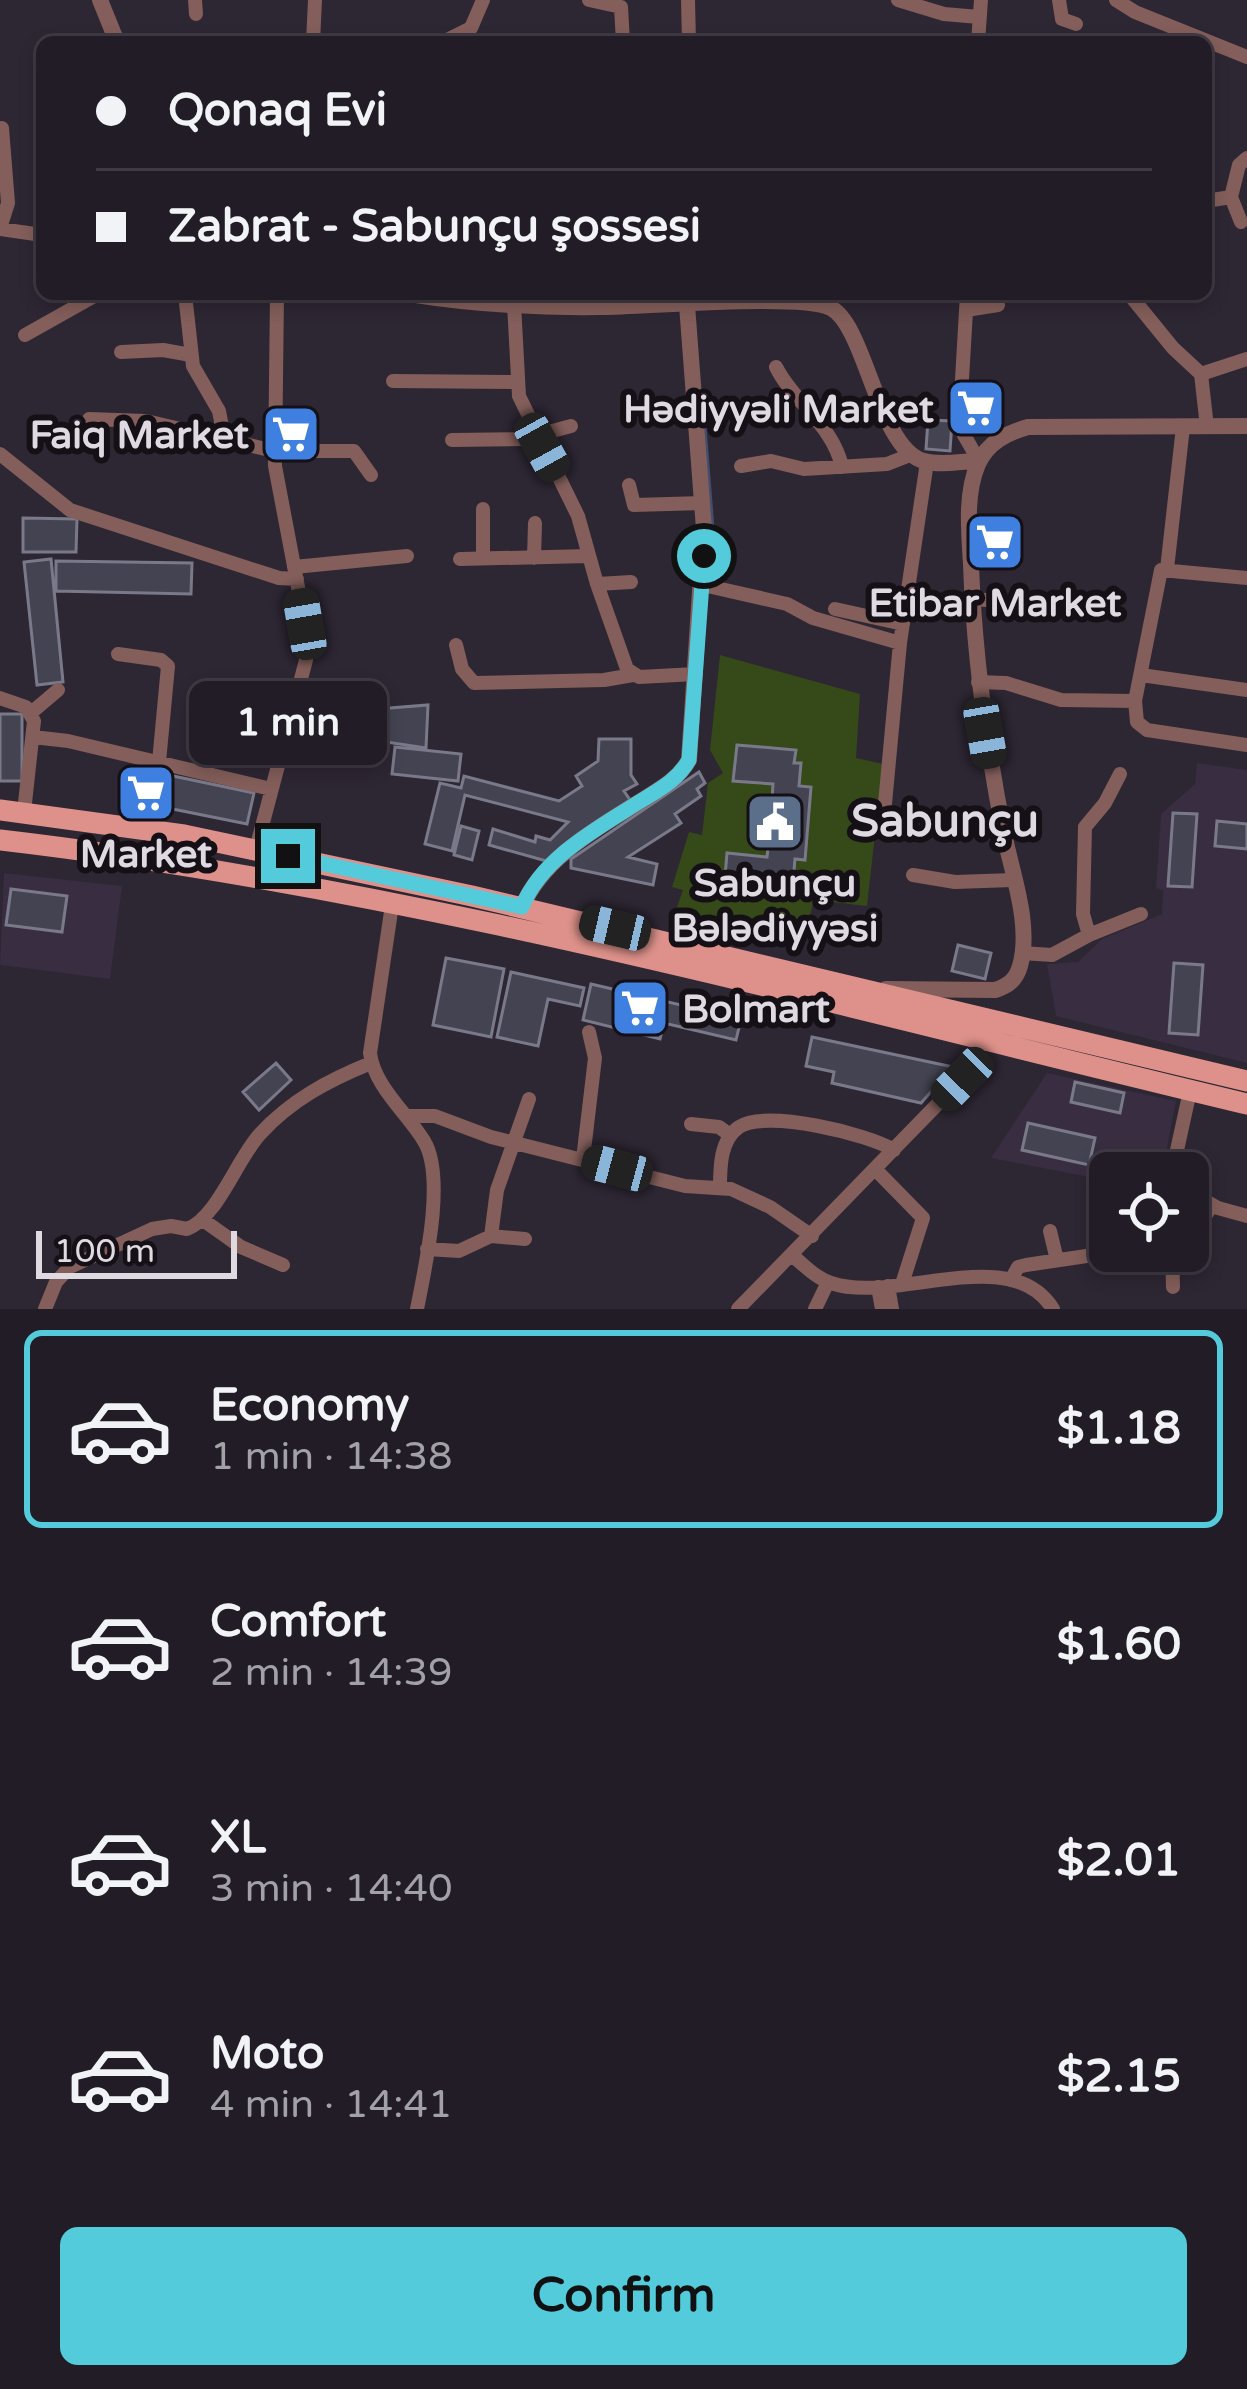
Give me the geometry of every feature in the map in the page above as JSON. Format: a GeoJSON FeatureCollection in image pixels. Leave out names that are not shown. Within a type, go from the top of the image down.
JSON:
{"type":"FeatureCollection","features":[{"type":"Feature","properties":{"kind":"main road"},"geometry":{"type":"LineString","coordinates":[[0,810],[256,849],[568,917],[1247,1081]]}},
{"type":"Feature","properties":{"kind":"main road"},"geometry":{"type":"LineString","coordinates":[[0,840],[251,875],[515,930],[1247,1104]]}},
{"type":"Feature","properties":{"kind":"main road"},"geometry":{"type":"LineString","coordinates":[[515,930],[522,907]]}},
{"type":"Feature","properties":{"kind":"street"},"geometry":{"type":"LineString","coordinates":[[100,0],[115,36]]}},
{"type":"Feature","properties":{"kind":"street"},"geometry":{"type":"LineString","coordinates":[[313,36],[315,0]]}},
{"type":"Feature","properties":{"kind":"street"},"geometry":{"type":"LineString","coordinates":[[455,36],[471,28],[483,0]]}},
{"type":"Feature","properties":{"kind":"street"},"geometry":{"type":"LineString","coordinates":[[589,0],[621,8],[623,36]]}},
{"type":"Feature","properties":{"kind":"street"},"geometry":{"type":"LineString","coordinates":[[688,0],[689,36]]}},
{"type":"Feature","properties":{"kind":"street"},"geometry":{"type":"LineString","coordinates":[[898,0],[944,14],[980,17]]}},
{"type":"Feature","properties":{"kind":"street"},"geometry":{"type":"LineString","coordinates":[[978,36],[981,0]]}},
{"type":"Feature","properties":{"kind":"street"},"geometry":{"type":"LineString","coordinates":[[1059,0],[1062,19],[1076,24]]}},
{"type":"Feature","properties":{"kind":"street"},"geometry":{"type":"LineString","coordinates":[[1116,0],[1195,36]]}},
{"type":"Feature","properties":{"kind":"street"},"geometry":{"type":"LineString","coordinates":[[1212,43],[1247,57]]}},
{"type":"Feature","properties":{"kind":"street"},"geometry":{"type":"LineString","coordinates":[[2,128],[8,203],[0,229],[36,234]]}},
{"type":"Feature","properties":{"kind":"street"},"geometry":{"type":"LineString","coordinates":[[1241,222],[1231,196],[1240,165],[1247,158]]}},
{"type":"Feature","properties":{"kind":"street"},"geometry":{"type":"LineString","coordinates":[[1212,200],[1231,196]]}},
{"type":"Feature","properties":{"kind":"street"},"geometry":{"type":"LineString","coordinates":[[25,335],[87,300]]}},
{"type":"Feature","properties":{"kind":"street"},"geometry":{"type":"LineString","coordinates":[[186,300],[196,374],[219,410],[224,437]]}},
{"type":"Feature","properties":{"kind":"street"},"geometry":{"type":"LineString","coordinates":[[256,849],[306,660],[305,624],[274,451],[277,300]]}},
{"type":"Feature","properties":{"kind":"street"},"geometry":{"type":"LineString","coordinates":[[472,300],[514,304],[646,300]]}},
{"type":"Feature","properties":{"kind":"street"},"geometry":{"type":"LineString","coordinates":[[522,907],[548,867],[683,770],[691,750],[703,585],[693,300]]}},
{"type":"Feature","properties":{"kind":"street"},"geometry":{"type":"LineString","coordinates":[[785,300],[839,314],[891,426],[919,458],[884,825]]}},
{"type":"Feature","properties":{"kind":"street"},"geometry":{"type":"LineString","coordinates":[[1134,300],[1201,374],[1208,427]]}},
{"type":"Feature","properties":{"kind":"street"},"geometry":{"type":"LineString","coordinates":[[979,461],[964,435],[960,413],[967,302],[998,305]]}},
{"type":"Feature","properties":{"kind":"street"},"geometry":{"type":"LineString","coordinates":[[514,304],[516,382],[536,434],[578,516],[597,584],[632,675]]}},
{"type":"Feature","properties":{"kind":"street"},"geometry":{"type":"LineString","coordinates":[[121,352],[163,350],[191,356]]}},
{"type":"Feature","properties":{"kind":"street"},"geometry":{"type":"LineString","coordinates":[[1201,374],[1247,358]]}},
{"type":"Feature","properties":{"kind":"street"},"geometry":{"type":"LineString","coordinates":[[776,367],[787,388],[814,415],[836,448],[842,467]]}},
{"type":"Feature","properties":{"kind":"street"},"geometry":{"type":"LineString","coordinates":[[393,381],[516,382]]}},
{"type":"Feature","properties":{"kind":"street"},"geometry":{"type":"LineString","coordinates":[[89,419],[146,421],[274,451],[354,451],[371,475]]}},
{"type":"Feature","properties":{"kind":"street"},"geometry":{"type":"LineString","coordinates":[[452,440],[514,440],[571,426]]}},
{"type":"Feature","properties":{"kind":"street"},"geometry":{"type":"LineString","coordinates":[[867,988],[995,990],[1016,976],[1022,953],[978,682],[970,497],[979,461],[1000,438],[1028,427],[1247,426]]}},
{"type":"Feature","properties":{"kind":"street"},"geometry":{"type":"LineString","coordinates":[[1167,568],[1183,427]]}},
{"type":"Feature","properties":{"kind":"street"},"geometry":{"type":"LineString","coordinates":[[0,454],[70,510],[279,578],[407,556]]}},
{"type":"Feature","properties":{"kind":"street"},"geometry":{"type":"LineString","coordinates":[[741,466],[771,461],[804,469],[919,458],[979,461]]}},
{"type":"Feature","properties":{"kind":"street"},"geometry":{"type":"LineString","coordinates":[[629,485],[634,505],[703,503]]}},
{"type":"Feature","properties":{"kind":"street"},"geometry":{"type":"LineString","coordinates":[[483,509],[483,558]]}},
{"type":"Feature","properties":{"kind":"street"},"geometry":{"type":"LineString","coordinates":[[534,558],[535,523]]}},
{"type":"Feature","properties":{"kind":"street"},"geometry":{"type":"LineString","coordinates":[[460,559],[589,556]]}},
{"type":"Feature","properties":{"kind":"street"},"geometry":{"type":"LineString","coordinates":[[1247,578],[1167,568],[1158,573],[1135,701],[1141,727],[1247,745]]}},
{"type":"Feature","properties":{"kind":"street"},"geometry":{"type":"LineString","coordinates":[[597,584],[632,582]]}},
{"type":"Feature","properties":{"kind":"street"},"geometry":{"type":"LineString","coordinates":[[703,585],[788,604],[813,619],[900,643]]}},
{"type":"Feature","properties":{"kind":"street"},"geometry":{"type":"LineString","coordinates":[[972,599],[1070,606]]}},
{"type":"Feature","properties":{"kind":"street"},"geometry":{"type":"LineString","coordinates":[[835,609],[903,624]]}},
{"type":"Feature","properties":{"kind":"street"},"geometry":{"type":"LineString","coordinates":[[456,644],[462,669],[474,683],[696,674]]}},
{"type":"Feature","properties":{"kind":"street"},"geometry":{"type":"LineString","coordinates":[[118,654],[161,660],[168,666],[159,762]]}},
{"type":"Feature","properties":{"kind":"street"},"geometry":{"type":"LineString","coordinates":[[1141,675],[1247,690]]}},
{"type":"Feature","properties":{"kind":"street"},"geometry":{"type":"LineString","coordinates":[[978,682],[1006,682],[1061,700],[1135,701]]}},
{"type":"Feature","properties":{"kind":"street"},"geometry":{"type":"LineString","coordinates":[[32,712],[58,690]]}},
{"type":"Feature","properties":{"kind":"street"},"geometry":{"type":"LineString","coordinates":[[0,698],[32,712]]}},
{"type":"Feature","properties":{"kind":"street"},"geometry":{"type":"LineString","coordinates":[[220,704],[252,707],[290,719]]}},
{"type":"Feature","properties":{"kind":"street"},"geometry":{"type":"LineString","coordinates":[[24,812],[32,712]]}},
{"type":"Feature","properties":{"kind":"street"},"geometry":{"type":"LineString","coordinates":[[33,737],[271,789]]}},
{"type":"Feature","properties":{"kind":"street"},"geometry":{"type":"LineString","coordinates":[[1089,935],[1083,914],[1085,827],[1120,774]]}},
{"type":"Feature","properties":{"kind":"street"},"geometry":{"type":"LineString","coordinates":[[913,875],[955,882],[1013,880]]}},
{"type":"Feature","properties":{"kind":"street"},"geometry":{"type":"LineString","coordinates":[[392,905],[372,1024],[371,1063],[424,1140],[431,1160],[427,1250],[417,1309]]}},
{"type":"Feature","properties":{"kind":"street"},"geometry":{"type":"LineString","coordinates":[[1022,953],[1058,954],[1089,935],[1141,914]]}},
{"type":"Feature","properties":{"kind":"street"},"geometry":{"type":"LineString","coordinates":[[583,1159],[595,1058],[589,1032]]}},
{"type":"Feature","properties":{"kind":"street"},"geometry":{"type":"LineString","coordinates":[[738,1309],[962,1079],[983,1040]]}},
{"type":"Feature","properties":{"kind":"street"},"geometry":{"type":"LineString","coordinates":[[45,1309],[56,1282],[70,1267],[152,1228],[187,1229],[203,1220],[247,1150],[279,1114],[318,1086],[371,1063]]}},
{"type":"Feature","properties":{"kind":"street"},"geometry":{"type":"LineString","coordinates":[[1177,1152],[1190,1090]]}},
{"type":"Feature","properties":{"kind":"street"},"geometry":{"type":"LineString","coordinates":[[491,1236],[493,1206],[529,1100]]}},
{"type":"Feature","properties":{"kind":"street"},"geometry":{"type":"LineString","coordinates":[[406,1116],[435,1116],[513,1143],[685,1186],[720,1187],[770,1207],[812,1236]]}},
{"type":"Feature","properties":{"kind":"street"},"geometry":{"type":"LineString","coordinates":[[720,1187],[721,1162],[730,1135],[749,1122],[848,1131],[894,1150]]}},
{"type":"Feature","properties":{"kind":"street"},"geometry":{"type":"LineString","coordinates":[[692,1124],[719,1127],[730,1135]]}},
{"type":"Feature","properties":{"kind":"street"},"geometry":{"type":"LineString","coordinates":[[876,1170],[923,1218],[882,1309]]}},
{"type":"Feature","properties":{"kind":"street"},"geometry":{"type":"LineString","coordinates":[[1209,1203],[1247,1216]]}},
{"type":"Feature","properties":{"kind":"street"},"geometry":{"type":"LineString","coordinates":[[1209,1210],[1212,1205]]}},
{"type":"Feature","properties":{"kind":"street"},"geometry":{"type":"LineString","coordinates":[[203,1220],[241,1247],[283,1265]]}},
{"type":"Feature","properties":{"kind":"street"},"geometry":{"type":"LineString","coordinates":[[1050,1231],[1057,1260]]}},
{"type":"Feature","properties":{"kind":"street"},"geometry":{"type":"LineString","coordinates":[[427,1250],[459,1251],[491,1236],[525,1239]]}},
{"type":"Feature","properties":{"kind":"street"},"geometry":{"type":"LineString","coordinates":[[794,1256],[828,1282],[890,1285],[1011,1280],[1042,1293],[1053,1309]]}},
{"type":"Feature","properties":{"kind":"street"},"geometry":{"type":"LineString","coordinates":[[1011,1280],[1018,1267],[1089,1258]]}},
{"type":"Feature","properties":{"kind":"street"},"geometry":{"type":"LineString","coordinates":[[1173,1272],[1173,1287]]}},
{"type":"Feature","properties":{"kind":"street"},"geometry":{"type":"LineString","coordinates":[[815,1309],[828,1282]]}},
{"type":"Feature","properties":{"kind":"street"},"geometry":{"type":"LineString","coordinates":[[890,1285],[892,1309]]}},
{"type":"Feature","properties":{"kind":"shaded area"},"geometry":{"type":"Polygon","coordinates":[[[1197,763],[1247,770],[1247,1063],[1056,1016],[1047,964],[1078,962],[1102,939],[1162,914],[1163,890],[1156,888],[1161,814],[1195,784],[1197,763]]]}},
{"type":"Feature","properties":{"kind":"shaded area"},"geometry":{"type":"Polygon","coordinates":[[[4,873],[122,886],[110,979],[0,965],[4,873]]]}},
{"type":"Feature","properties":{"kind":"shaded area"},"geometry":{"type":"Polygon","coordinates":[[[1047,1073],[1176,1101],[1166,1152],[1089,1152],[1089,1177],[991,1158],[1047,1073]]]}},
{"type":"Feature","properties":{"kind":"green space"},"geometry":{"type":"Polygon","coordinates":[[[720,655],[860,694],[856,758],[883,764],[867,906],[814,900],[802,947],[673,918],[683,890],[672,887],[689,832],[702,835],[708,783],[723,773],[710,750],[720,655]]]}},
{"type":"Feature","properties":{"kind":"building"},"geometry":{"type":"Polygon","coordinates":[[[928,420],[952,421],[950,451],[926,449],[928,420]]]}},
{"type":"Feature","properties":{"kind":"building"},"geometry":{"type":"Polygon","coordinates":[[[23,518],[77,519],[76,552],[23,552],[23,518]]]}},
{"type":"Feature","properties":{"kind":"building"},"geometry":{"type":"Polygon","coordinates":[[[51,559],[63,682],[37,685],[24,562],[51,559]]]}},
{"type":"Feature","properties":{"kind":"building"},"geometry":{"type":"Polygon","coordinates":[[[56,561],[192,563],[191,594],[56,591],[56,561]]]}},
{"type":"Feature","properties":{"kind":"building"},"geometry":{"type":"Polygon","coordinates":[[[428,705],[426,748],[373,740],[378,709],[428,705]]]}},
{"type":"Feature","properties":{"kind":"building"},"geometry":{"type":"Polygon","coordinates":[[[0,714],[22,714],[22,781],[0,781],[0,714]]]}},
{"type":"Feature","properties":{"kind":"building"},"geometry":{"type":"Polygon","coordinates":[[[599,739],[631,739],[631,775],[637,784],[624,791],[630,800],[550,862],[489,845],[493,829],[535,842],[536,836],[550,840],[568,822],[465,795],[452,851],[425,844],[440,783],[461,788],[464,776],[559,801],[582,786],[576,776],[598,761],[599,739]]]}},
{"type":"Feature","properties":{"kind":"building"},"geometry":{"type":"Polygon","coordinates":[[[737,745],[796,750],[794,763],[801,763],[799,786],[811,787],[805,860],[795,859],[793,881],[785,881],[784,895],[724,889],[727,853],[767,857],[769,840],[760,840],[763,799],[772,800],[773,784],[733,781],[737,745]]]}},
{"type":"Feature","properties":{"kind":"building"},"geometry":{"type":"Polygon","coordinates":[[[395,747],[461,754],[458,781],[392,774],[395,747]]]}},
{"type":"Feature","properties":{"kind":"building"},"geometry":{"type":"Polygon","coordinates":[[[135,768],[254,793],[247,824],[128,800],[135,768]]]}},
{"type":"Feature","properties":{"kind":"building"},"geometry":{"type":"Polygon","coordinates":[[[699,772],[705,783],[697,789],[701,796],[675,814],[681,823],[628,857],[657,864],[653,885],[571,868],[571,859],[699,772]]]}},
{"type":"Feature","properties":{"kind":"building"},"geometry":{"type":"Polygon","coordinates":[[[1173,813],[1197,814],[1192,887],[1168,886],[1173,813]]]}},
{"type":"Feature","properties":{"kind":"building"},"geometry":{"type":"Polygon","coordinates":[[[1217,821],[1247,824],[1247,849],[1215,846],[1217,821]]]}},
{"type":"Feature","properties":{"kind":"building"},"geometry":{"type":"Polygon","coordinates":[[[461,826],[479,831],[472,860],[454,855],[461,826]]]}},
{"type":"Feature","properties":{"kind":"building"},"geometry":{"type":"Polygon","coordinates":[[[11,889],[67,896],[62,932],[6,925],[11,889]]]}},
{"type":"Feature","properties":{"kind":"building"},"geometry":{"type":"Polygon","coordinates":[[[958,945],[991,953],[985,979],[952,971],[958,945]]]}},
{"type":"Feature","properties":{"kind":"building"},"geometry":{"type":"Polygon","coordinates":[[[446,958],[504,969],[491,1037],[433,1025],[446,958]]]}},
{"type":"Feature","properties":{"kind":"building"},"geometry":{"type":"Polygon","coordinates":[[[1174,963],[1203,965],[1198,1035],[1169,1033],[1174,963]]]}},
{"type":"Feature","properties":{"kind":"building"},"geometry":{"type":"Polygon","coordinates":[[[511,972],[584,988],[580,1006],[548,999],[538,1046],[497,1037],[511,972]]]}},
{"type":"Feature","properties":{"kind":"building"},"geometry":{"type":"Polygon","coordinates":[[[591,984],[741,1019],[736,1040],[664,1023],[660,1039],[583,1020],[591,984]]]}},
{"type":"Feature","properties":{"kind":"building"},"geometry":{"type":"Polygon","coordinates":[[[812,1037],[953,1067],[921,1103],[832,1083],[834,1072],[806,1066],[812,1037]]]}},
{"type":"Feature","properties":{"kind":"building"},"geometry":{"type":"Polygon","coordinates":[[[276,1063],[291,1080],[259,1110],[243,1092],[276,1063]]]}},
{"type":"Feature","properties":{"kind":"building"},"geometry":{"type":"Polygon","coordinates":[[[1075,1082],[1124,1093],[1120,1113],[1071,1102],[1075,1082]]]}},
{"type":"Feature","properties":{"kind":"building"},"geometry":{"type":"Polygon","coordinates":[[[1028,1123],[1095,1138],[1089,1165],[1022,1150],[1028,1123]]]}},
{"type":"Feature","properties":{"kind":"waterway"},"geometry":{"type":"LineString","coordinates":[[702,399],[712,525]]}},
{"type":"Feature","properties":{"kind":"waterway"},"geometry":{"type":"LineString","coordinates":[[712,536],[712,572]]}},
{"type":"Feature","properties":{"kind":"place","name":"Hədiyyəli Market"},"geometry":{"type":"Point","coordinates":[976,408]}},
{"type":"Feature","properties":{"kind":"place","name":"Faiq Market"},"geometry":{"type":"Point","coordinates":[291,434]}},
{"type":"Feature","properties":{"kind":"place","name":"Etibar Market"},"geometry":{"type":"Point","coordinates":[995,542]}},
{"type":"Feature","properties":{"kind":"place","name":"Market"},"geometry":{"type":"Point","coordinates":[146,793]}},
{"type":"Feature","properties":{"kind":"place","name":"Sabunçu Bələdiyyəsi"},"geometry":{"type":"Point","coordinates":[775,822]}},
{"type":"Feature","properties":{"kind":"place","name":"Bolmart"},"geometry":{"type":"Point","coordinates":[640,1008]}},
{"type":"Feature","properties":{"kind":"district","name":"Sabunçu"},"geometry":{"type":"Point","coordinates":[945,820]}},
{"type":"Feature","properties":{"kind":"route"},"geometry":{"type":"LineString","coordinates":[[288,856],[522,907],[548,867],[611,819],[678,777],[689,760],[704,556]]}}]}
